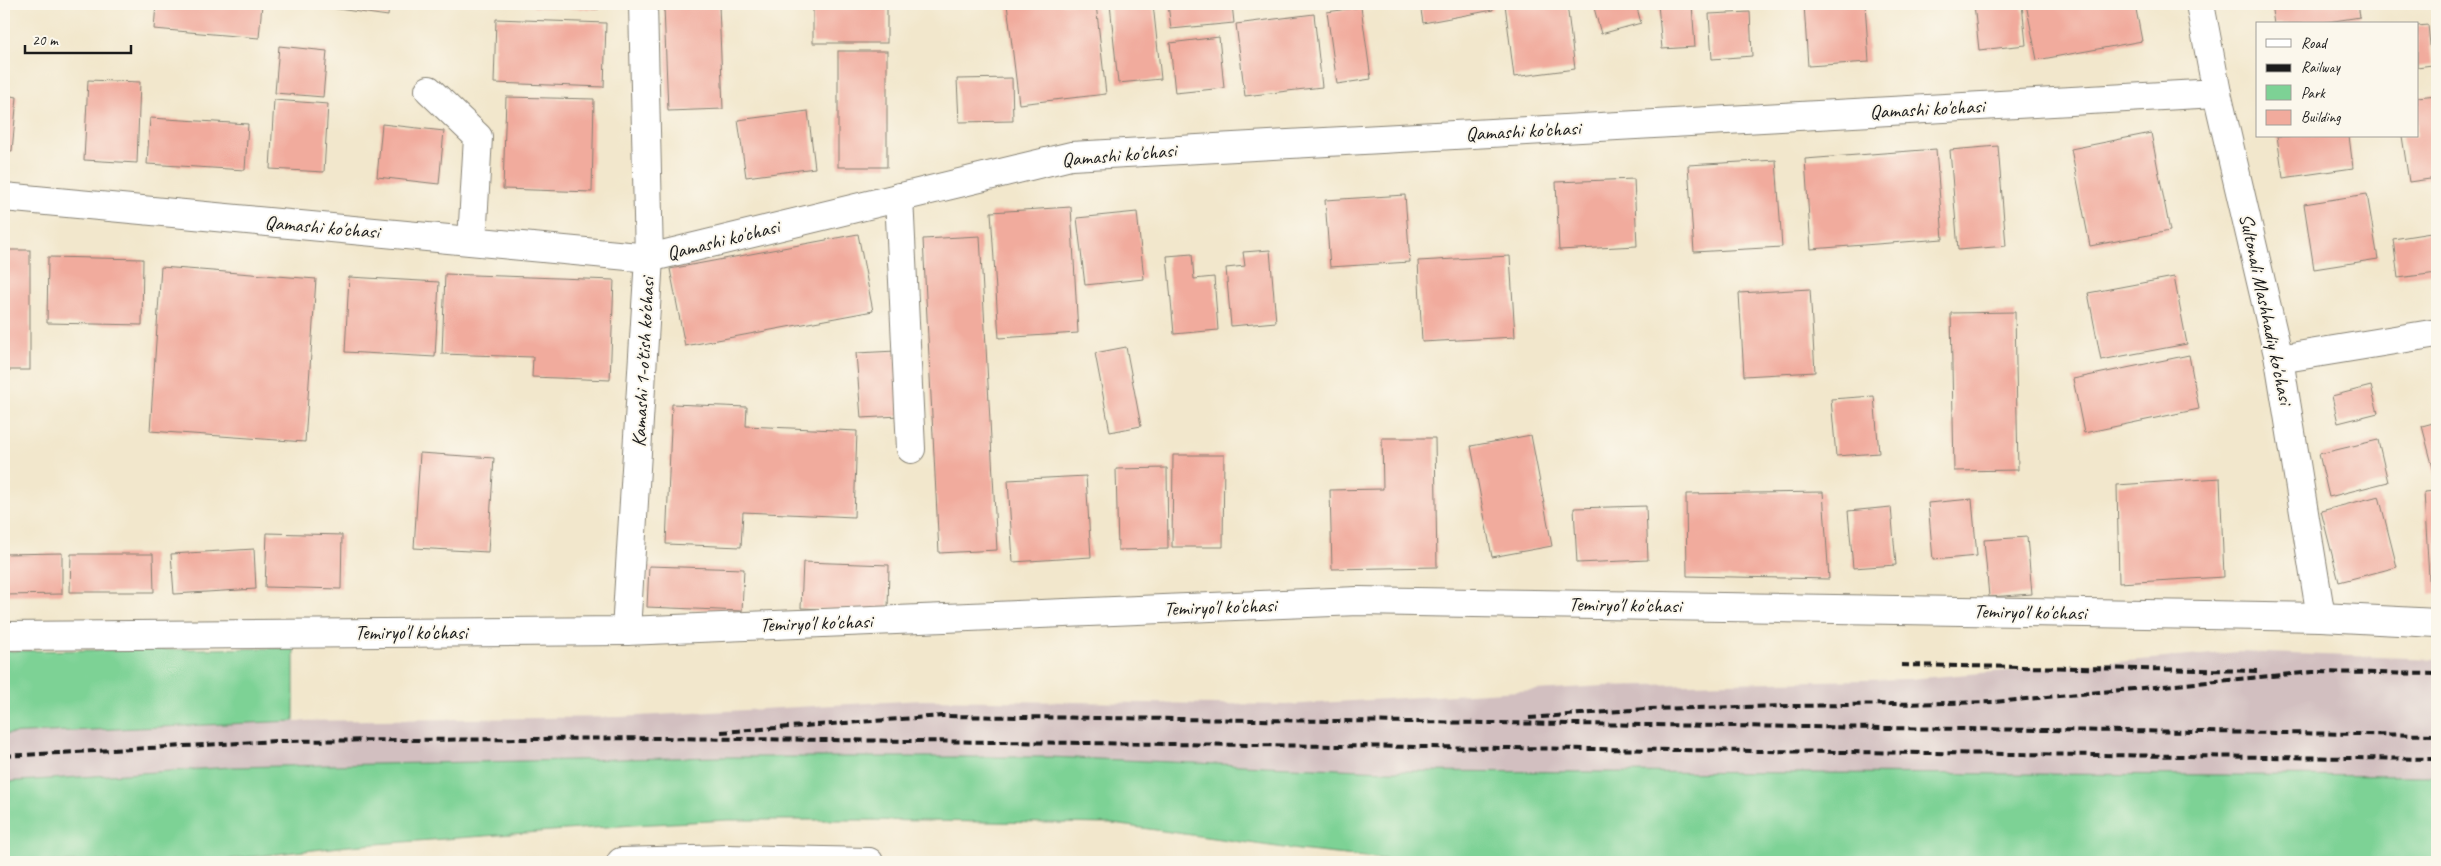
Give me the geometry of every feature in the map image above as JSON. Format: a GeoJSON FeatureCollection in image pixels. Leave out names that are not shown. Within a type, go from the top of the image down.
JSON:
{"type":"FeatureCollection","features":[{"type":"Feature","properties":{"kind":"main road","name":"Kamashi 1-o'tish ko'chasi"},"geometry":{"type":"LineString","coordinates":[[626,631],[649,258],[643,4]]}},
{"type":"Feature","properties":{"kind":"main road","name":"Sultonali Mashhadiy ko'chasi"},"geometry":{"type":"LineString","coordinates":[[2200,4],[2217,93],[2279,359],[2322,616]]}},
{"type":"Feature","properties":{"kind":"main road"},"geometry":{"type":"LineString","coordinates":[[429,90],[478,137],[472,241]]}},
{"type":"Feature","properties":{"kind":"main road","name":"Qamashi ko'chasi"},"geometry":{"type":"LineString","coordinates":[[4,197],[649,258],[1071,156],[2217,93]]}},
{"type":"Feature","properties":{"kind":"main road"},"geometry":{"type":"LineString","coordinates":[[899,197],[911,449]]}},
{"type":"Feature","properties":{"kind":"main road"},"geometry":{"type":"LineString","coordinates":[[2279,359],[2437,333]]}},
{"type":"Feature","properties":{"kind":"main road","name":"Temiryo'l ko'chasi"},"geometry":{"type":"LineString","coordinates":[[4,636],[626,631],[1358,601],[2322,616],[2437,623]]}},
{"type":"Feature","properties":{"kind":"main road"},"geometry":{"type":"LineString","coordinates":[[621,862],[738,859],[869,862]]}},
{"type":"Feature","properties":{"kind":"shaded area"},"geometry":{"type":"Polygon","coordinates":[[[2238,652],[2437,659],[2437,776],[1386,771],[1050,757],[720,757],[231,767],[4,782],[4,734],[294,721],[620,717],[923,700],[1286,705],[1603,686],[1908,679],[2238,652]]]}},
{"type":"Feature","properties":{"kind":"green space"},"geometry":{"type":"Polygon","coordinates":[[[294,648],[294,721],[4,734],[4,651],[294,648]]]}},
{"type":"Feature","properties":{"kind":"green space"},"geometry":{"type":"Polygon","coordinates":[[[720,757],[1050,757],[1386,771],[2437,776],[2437,862],[1412,862],[1299,850],[1113,824],[728,820],[633,825],[349,846],[205,862],[4,862],[4,782],[231,767],[720,757]]]}},
{"type":"Feature","properties":{"kind":"building"},"geometry":{"type":"Polygon","coordinates":[[[156,4],[262,4],[259,38],[154,29],[156,4]]]}},
{"type":"Feature","properties":{"kind":"building"},"geometry":{"type":"Polygon","coordinates":[[[332,4],[389,4],[388,16],[331,8],[332,4]]]}},
{"type":"Feature","properties":{"kind":"building"},"geometry":{"type":"Polygon","coordinates":[[[533,4],[599,4],[599,9],[533,7],[533,4]]]}},
{"type":"Feature","properties":{"kind":"building"},"geometry":{"type":"Polygon","coordinates":[[[813,4],[887,4],[887,43],[813,43],[813,4]]]}},
{"type":"Feature","properties":{"kind":"building"},"geometry":{"type":"Polygon","coordinates":[[[1007,4],[1096,4],[1106,94],[1019,104],[1007,4]]]}},
{"type":"Feature","properties":{"kind":"building"},"geometry":{"type":"Polygon","coordinates":[[[1110,4],[1153,4],[1161,79],[1118,83],[1110,4]]]}},
{"type":"Feature","properties":{"kind":"building"},"geometry":{"type":"Polygon","coordinates":[[[1168,4],[1232,4],[1234,23],[1171,29],[1168,4]]]}},
{"type":"Feature","properties":{"kind":"building"},"geometry":{"type":"Polygon","coordinates":[[[1420,4],[1492,4],[1493,10],[1423,23],[1420,4]]]}},
{"type":"Feature","properties":{"kind":"building"},"geometry":{"type":"Polygon","coordinates":[[[1505,4],[1567,4],[1575,69],[1514,77],[1505,4]]]}},
{"type":"Feature","properties":{"kind":"building"},"geometry":{"type":"Polygon","coordinates":[[[1593,4],[1636,4],[1641,23],[1601,34],[1593,4]]]}},
{"type":"Feature","properties":{"kind":"building"},"geometry":{"type":"Polygon","coordinates":[[[1658,4],[1692,4],[1695,47],[1662,49],[1658,4]]]}},
{"type":"Feature","properties":{"kind":"building"},"geometry":{"type":"Polygon","coordinates":[[[1804,4],[1865,4],[1869,62],[1808,66],[1804,4]]]}},
{"type":"Feature","properties":{"kind":"building"},"geometry":{"type":"Polygon","coordinates":[[[1974,4],[2022,4],[2026,45],[1979,50],[1974,4]]]}},
{"type":"Feature","properties":{"kind":"building"},"geometry":{"type":"Polygon","coordinates":[[[2026,4],[2135,4],[2142,41],[2037,60],[2026,4]]]}},
{"type":"Feature","properties":{"kind":"building"},"geometry":{"type":"Polygon","coordinates":[[[2271,4],[2358,4],[2360,17],[2328,22],[2274,22],[2271,4]]]}},
{"type":"Feature","properties":{"kind":"building"},"geometry":{"type":"Polygon","coordinates":[[[719,5],[723,109],[668,111],[664,7],[719,5]]]}},
{"type":"Feature","properties":{"kind":"building"},"geometry":{"type":"Polygon","coordinates":[[[1361,7],[1371,79],[1337,84],[1327,12],[1361,7]]]}},
{"type":"Feature","properties":{"kind":"building"},"geometry":{"type":"Polygon","coordinates":[[[1750,12],[1752,56],[1712,59],[1709,14],[1750,12]]]}},
{"type":"Feature","properties":{"kind":"building"},"geometry":{"type":"Polygon","coordinates":[[[1314,14],[1322,87],[1245,96],[1236,24],[1314,14]]]}},
{"type":"Feature","properties":{"kind":"building"},"geometry":{"type":"Polygon","coordinates":[[[496,19],[606,23],[604,87],[494,83],[496,19]]]}},
{"type":"Feature","properties":{"kind":"building"},"geometry":{"type":"Polygon","coordinates":[[[2428,25],[2432,65],[2418,67],[2418,26],[2428,25]]]}},
{"type":"Feature","properties":{"kind":"building"},"geometry":{"type":"Polygon","coordinates":[[[1219,37],[1224,88],[1175,93],[1170,43],[1219,37]]]}},
{"type":"Feature","properties":{"kind":"building"},"geometry":{"type":"Polygon","coordinates":[[[279,46],[327,51],[323,97],[275,93],[279,46]]]}},
{"type":"Feature","properties":{"kind":"building"},"geometry":{"type":"Polygon","coordinates":[[[838,51],[887,51],[887,167],[838,167],[838,51]]]}},
{"type":"Feature","properties":{"kind":"building"},"geometry":{"type":"Polygon","coordinates":[[[1012,78],[1013,121],[959,122],[957,79],[1012,78]]]}},
{"type":"Feature","properties":{"kind":"building"},"geometry":{"type":"Polygon","coordinates":[[[88,80],[140,82],[137,163],[84,160],[88,80]]]}},
{"type":"Feature","properties":{"kind":"building"},"geometry":{"type":"Polygon","coordinates":[[[4,95],[17,97],[12,151],[4,150],[4,95]]]}},
{"type":"Feature","properties":{"kind":"building"},"geometry":{"type":"Polygon","coordinates":[[[2437,95],[2437,178],[2409,182],[2402,138],[2418,138],[2418,97],[2437,95]]]}},
{"type":"Feature","properties":{"kind":"building"},"geometry":{"type":"Polygon","coordinates":[[[506,97],[594,99],[592,192],[503,189],[506,97]]]}},
{"type":"Feature","properties":{"kind":"building"},"geometry":{"type":"Polygon","coordinates":[[[274,100],[328,104],[324,172],[270,169],[274,100]]]}},
{"type":"Feature","properties":{"kind":"building"},"geometry":{"type":"Polygon","coordinates":[[[808,111],[815,168],[746,177],[738,120],[808,111]]]}},
{"type":"Feature","properties":{"kind":"building"},"geometry":{"type":"Polygon","coordinates":[[[150,118],[248,124],[245,170],[147,164],[150,118]]]}},
{"type":"Feature","properties":{"kind":"building"},"geometry":{"type":"Polygon","coordinates":[[[382,124],[444,131],[439,184],[377,177],[382,124]]]}},
{"type":"Feature","properties":{"kind":"building"},"geometry":{"type":"Polygon","coordinates":[[[2151,133],[2170,231],[2090,246],[2071,149],[2151,133]]]}},
{"type":"Feature","properties":{"kind":"building"},"geometry":{"type":"Polygon","coordinates":[[[2277,138],[2349,138],[2353,168],[2283,178],[2277,138]]]}},
{"type":"Feature","properties":{"kind":"building"},"geometry":{"type":"Polygon","coordinates":[[[1998,146],[2006,246],[1958,250],[1950,150],[1998,146]]]}},
{"type":"Feature","properties":{"kind":"building"},"geometry":{"type":"Polygon","coordinates":[[[1936,149],[1943,239],[1811,249],[1805,159],[1936,149]]]}},
{"type":"Feature","properties":{"kind":"building"},"geometry":{"type":"Polygon","coordinates":[[[1776,160],[1782,247],[1694,252],[1688,165],[1776,160]]]}},
{"type":"Feature","properties":{"kind":"building"},"geometry":{"type":"Polygon","coordinates":[[[1634,179],[1637,246],[1559,250],[1556,182],[1634,179]]]}},
{"type":"Feature","properties":{"kind":"building"},"geometry":{"type":"Polygon","coordinates":[[[2367,194],[2378,259],[2314,269],[2304,204],[2367,194]]]}},
{"type":"Feature","properties":{"kind":"building"},"geometry":{"type":"Polygon","coordinates":[[[1405,195],[1410,262],[1330,267],[1325,200],[1405,195]]]}},
{"type":"Feature","properties":{"kind":"building"},"geometry":{"type":"Polygon","coordinates":[[[1071,207],[1078,333],[999,338],[991,212],[1071,207]]]}},
{"type":"Feature","properties":{"kind":"building"},"geometry":{"type":"Polygon","coordinates":[[[1137,212],[1144,279],[1085,285],[1077,218],[1137,212]]]}},
{"type":"Feature","properties":{"kind":"building"},"geometry":{"type":"Polygon","coordinates":[[[2437,232],[2437,273],[2398,278],[2393,239],[2437,232]]]}},
{"type":"Feature","properties":{"kind":"building"},"geometry":{"type":"Polygon","coordinates":[[[858,234],[873,311],[685,346],[670,269],[858,234]]]}},
{"type":"Feature","properties":{"kind":"building"},"geometry":{"type":"Polygon","coordinates":[[[980,236],[997,550],[939,553],[923,239],[980,236]]]}},
{"type":"Feature","properties":{"kind":"building"},"geometry":{"type":"Polygon","coordinates":[[[4,250],[30,250],[30,370],[4,370],[4,250]]]}},
{"type":"Feature","properties":{"kind":"building"},"geometry":{"type":"Polygon","coordinates":[[[1270,250],[1276,322],[1231,326],[1226,268],[1245,266],[1243,252],[1270,250]]]}},
{"type":"Feature","properties":{"kind":"building"},"geometry":{"type":"Polygon","coordinates":[[[1192,254],[1194,279],[1214,277],[1218,330],[1174,334],[1167,256],[1192,254]]]}},
{"type":"Feature","properties":{"kind":"building"},"geometry":{"type":"Polygon","coordinates":[[[1510,256],[1515,337],[1422,342],[1418,261],[1510,256]]]}},
{"type":"Feature","properties":{"kind":"building"},"geometry":{"type":"Polygon","coordinates":[[[48,257],[143,259],[142,325],[47,323],[48,257]]]}},
{"type":"Feature","properties":{"kind":"building"},"geometry":{"type":"Polygon","coordinates":[[[161,267],[316,279],[305,442],[150,431],[161,267]]]}},
{"type":"Feature","properties":{"kind":"building"},"geometry":{"type":"Polygon","coordinates":[[[445,274],[614,280],[610,380],[532,377],[533,357],[442,354],[445,274]]]}},
{"type":"Feature","properties":{"kind":"building"},"geometry":{"type":"Polygon","coordinates":[[[349,277],[439,282],[435,357],[345,352],[349,277]]]}},
{"type":"Feature","properties":{"kind":"building"},"geometry":{"type":"Polygon","coordinates":[[[2174,277],[2187,344],[2101,360],[2088,293],[2174,277]]]}},
{"type":"Feature","properties":{"kind":"building"},"geometry":{"type":"Polygon","coordinates":[[[1810,289],[1815,372],[1744,376],[1739,293],[1810,289]]]}},
{"type":"Feature","properties":{"kind":"building"},"geometry":{"type":"Polygon","coordinates":[[[2015,312],[2018,470],[1954,471],[1951,313],[2015,312]]]}},
{"type":"Feature","properties":{"kind":"building"},"geometry":{"type":"Polygon","coordinates":[[[1126,347],[1141,426],[1110,432],[1095,353],[1126,347]]]}},
{"type":"Feature","properties":{"kind":"building"},"geometry":{"type":"Polygon","coordinates":[[[896,351],[900,416],[861,418],[856,353],[896,351]]]}},
{"type":"Feature","properties":{"kind":"building"},"geometry":{"type":"Polygon","coordinates":[[[2189,355],[2199,409],[2084,433],[2073,379],[2189,355]]]}},
{"type":"Feature","properties":{"kind":"building"},"geometry":{"type":"Polygon","coordinates":[[[2371,386],[2378,413],[2338,423],[2332,396],[2371,386]]]}},
{"type":"Feature","properties":{"kind":"building"},"geometry":{"type":"Polygon","coordinates":[[[1874,396],[1879,453],[1836,456],[1831,399],[1874,396]]]}},
{"type":"Feature","properties":{"kind":"building"},"geometry":{"type":"Polygon","coordinates":[[[672,404],[747,407],[746,426],[857,431],[854,517],[743,512],[741,547],[666,544],[672,404]]]}},
{"type":"Feature","properties":{"kind":"building"},"geometry":{"type":"Polygon","coordinates":[[[2437,422],[2437,483],[2422,426],[2437,422]]]}},
{"type":"Feature","properties":{"kind":"building"},"geometry":{"type":"Polygon","coordinates":[[[1531,435],[1552,546],[1492,557],[1471,446],[1531,435]]]}},
{"type":"Feature","properties":{"kind":"building"},"geometry":{"type":"Polygon","coordinates":[[[1382,438],[1435,438],[1437,567],[1332,569],[1330,490],[1383,489],[1382,438]]]}},
{"type":"Feature","properties":{"kind":"building"},"geometry":{"type":"Polygon","coordinates":[[[2378,440],[2388,482],[2329,497],[2319,454],[2378,440]]]}},
{"type":"Feature","properties":{"kind":"building"},"geometry":{"type":"Polygon","coordinates":[[[420,453],[494,458],[488,552],[414,548],[420,453]]]}},
{"type":"Feature","properties":{"kind":"building"},"geometry":{"type":"Polygon","coordinates":[[[1173,455],[1224,455],[1223,547],[1172,547],[1173,455]]]}},
{"type":"Feature","properties":{"kind":"building"},"geometry":{"type":"Polygon","coordinates":[[[1167,468],[1168,549],[1118,550],[1116,469],[1167,468]]]}},
{"type":"Feature","properties":{"kind":"building"},"geometry":{"type":"Polygon","coordinates":[[[1086,476],[1091,557],[1013,562],[1008,480],[1086,476]]]}},
{"type":"Feature","properties":{"kind":"building"},"geometry":{"type":"Polygon","coordinates":[[[2220,478],[2224,577],[2119,583],[2117,485],[2220,478]]]}},
{"type":"Feature","properties":{"kind":"building"},"geometry":{"type":"Polygon","coordinates":[[[2437,491],[2437,594],[2430,595],[2424,492],[2437,491]]]}},
{"type":"Feature","properties":{"kind":"building"},"geometry":{"type":"Polygon","coordinates":[[[1823,492],[1829,579],[1687,576],[1686,494],[1823,492]]]}},
{"type":"Feature","properties":{"kind":"building"},"geometry":{"type":"Polygon","coordinates":[[[2379,496],[2397,567],[2339,582],[2321,511],[2379,496]]]}},
{"type":"Feature","properties":{"kind":"building"},"geometry":{"type":"Polygon","coordinates":[[[1972,499],[1977,556],[1933,560],[1928,503],[1972,499]]]}},
{"type":"Feature","properties":{"kind":"building"},"geometry":{"type":"Polygon","coordinates":[[[1646,506],[1648,560],[1577,563],[1574,508],[1646,506]]]}},
{"type":"Feature","properties":{"kind":"building"},"geometry":{"type":"Polygon","coordinates":[[[1891,507],[1896,565],[1853,568],[1848,511],[1891,507]]]}},
{"type":"Feature","properties":{"kind":"building"},"geometry":{"type":"Polygon","coordinates":[[[267,533],[342,535],[341,589],[265,587],[267,533]]]}},
{"type":"Feature","properties":{"kind":"building"},"geometry":{"type":"Polygon","coordinates":[[[2027,537],[2032,594],[1989,597],[1984,540],[2027,537]]]}},
{"type":"Feature","properties":{"kind":"building"},"geometry":{"type":"Polygon","coordinates":[[[254,549],[256,589],[174,594],[171,554],[254,549]]]}},
{"type":"Feature","properties":{"kind":"building"},"geometry":{"type":"Polygon","coordinates":[[[62,553],[62,594],[4,595],[4,554],[62,553]]]}},
{"type":"Feature","properties":{"kind":"building"},"geometry":{"type":"Polygon","coordinates":[[[71,554],[153,554],[154,592],[70,592],[71,554]]]}},
{"type":"Feature","properties":{"kind":"building"},"geometry":{"type":"Polygon","coordinates":[[[803,562],[889,565],[888,612],[801,608],[803,562]]]}},
{"type":"Feature","properties":{"kind":"building"},"geometry":{"type":"Polygon","coordinates":[[[649,566],[744,569],[742,611],[647,607],[649,566]]]}},
{"type":"Feature","properties":{"kind":"railway"},"geometry":{"type":"LineString","coordinates":[[1901,665],[2261,671]]}},
{"type":"Feature","properties":{"kind":"railway"},"geometry":{"type":"LineString","coordinates":[[1529,718],[1645,709],[1994,702],[2313,672],[2437,674]]}},
{"type":"Feature","properties":{"kind":"railway"},"geometry":{"type":"LineString","coordinates":[[721,732],[942,716],[2437,735]]}},
{"type":"Feature","properties":{"kind":"railway"},"geometry":{"type":"LineString","coordinates":[[4,756],[276,741],[659,738],[2437,759]]}}]}
